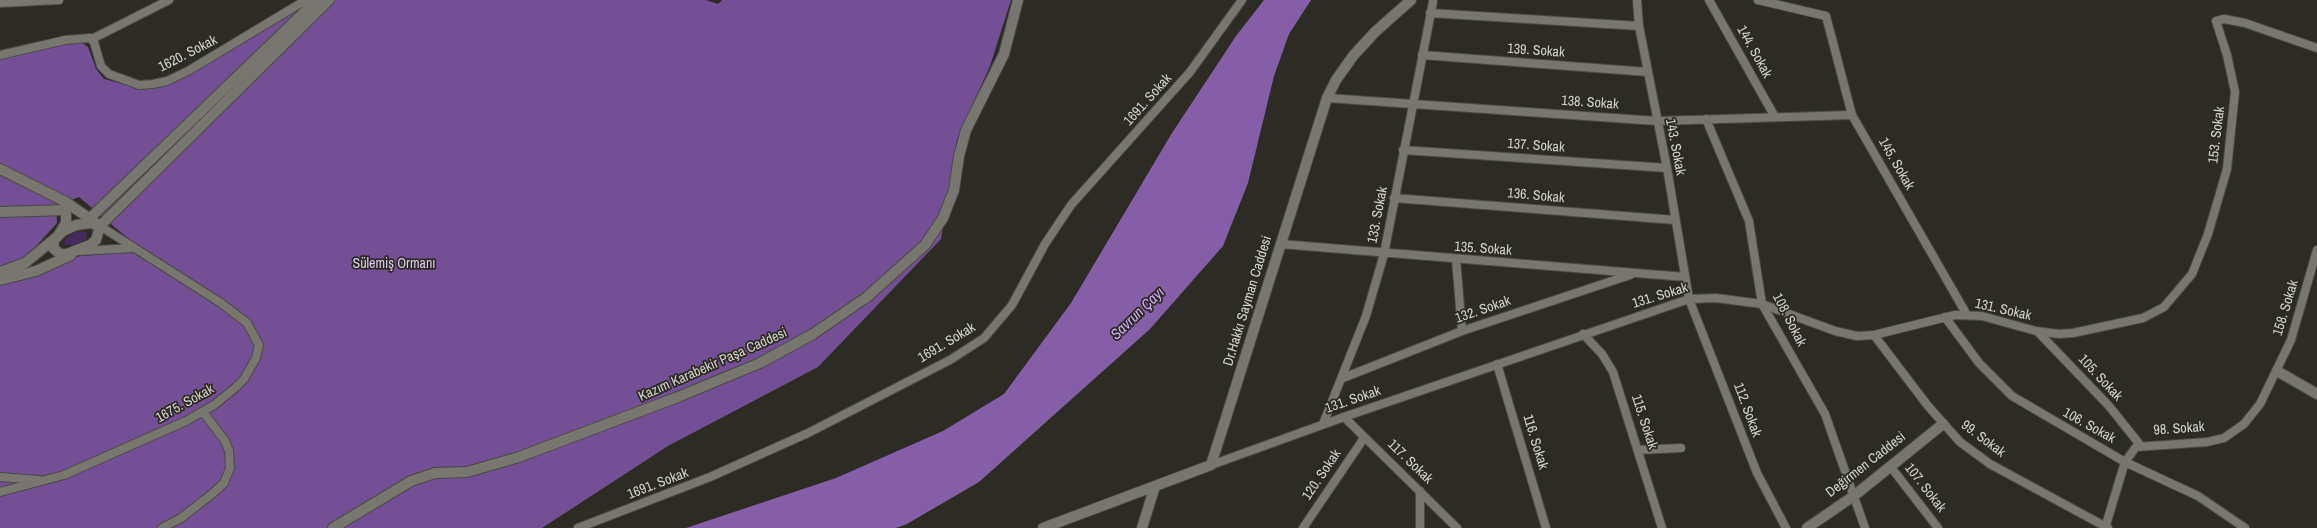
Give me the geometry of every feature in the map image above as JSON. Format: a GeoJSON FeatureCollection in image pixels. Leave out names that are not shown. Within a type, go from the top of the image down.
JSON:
{"type":"FeatureCollection","features":[{"type":"Feature","properties":{"kind":"street"},"geometry":{"type":"LineString","coordinates":[[0,3],[59,0]]}},
{"type":"Feature","properties":{"kind":"street"},"geometry":{"type":"LineString","coordinates":[[0,55],[65,40],[92,39],[169,0]]}},
{"type":"Feature","properties":{"kind":"street","name":"1620. Sokak"},"geometry":{"type":"LineString","coordinates":[[92,39],[98,61],[109,74],[139,85],[153,84],[167,81],[188,71],[306,0]]}},
{"type":"Feature","properties":{"kind":"street"},"geometry":{"type":"LineString","coordinates":[[89,218],[143,169],[317,0]]}},
{"type":"Feature","properties":{"kind":"street"},"geometry":{"type":"LineString","coordinates":[[0,280],[36,270],[78,251],[96,240],[99,235],[100,226],[329,0]]}},
{"type":"Feature","properties":{"kind":"street","name":"Kazım Karabekir Paşa Caddesi"},"geometry":{"type":"LineString","coordinates":[[333,528],[410,481],[435,474],[466,472],[519,458],[671,400],[753,366],[813,334],[867,297],[925,245],[943,218],[954,190],[959,156],[966,130],[992,81],[1004,54],[1018,0]]}},
{"type":"Feature","properties":{"kind":"street","name":"1691. Sokak"},"geometry":{"type":"LineString","coordinates":[[578,528],[710,477],[794,440],[950,360],[984,338],[996,326],[1012,305],[1045,244],[1071,206],[1190,72],[1242,0]]}},
{"type":"Feature","properties":{"kind":"street","name":"Dr.Hakkı Sayman Caddesi"},"geometry":{"type":"LineString","coordinates":[[1211,465],[1327,98],[1336,80],[1353,56],[1375,32],[1411,0]]}},
{"type":"Feature","properties":{"kind":"street","name":"143. Sokak"},"geometry":{"type":"LineString","coordinates":[[1637,0],[1639,26],[1667,168],[1689,299]]}},
{"type":"Feature","properties":{"kind":"street","name":"144. Sokak"},"geometry":{"type":"LineString","coordinates":[[1709,0],[1775,117]]}},
{"type":"Feature","properties":{"kind":"street","name":"145. Sokak"},"geometry":{"type":"LineString","coordinates":[[1758,0],[1826,16],[1852,115],[1967,315]]}},
{"type":"Feature","properties":{"kind":"street","name":"133. Sokak"},"geometry":{"type":"LineString","coordinates":[[1323,424],[1343,378],[1366,316],[1384,254],[1433,2]]}},
{"type":"Feature","properties":{"kind":"street"},"geometry":{"type":"LineString","coordinates":[[1430,13],[1639,26]]}},
{"type":"Feature","properties":{"kind":"street","name":"153. Sokak"},"geometry":{"type":"LineString","coordinates":[[2128,322],[2152,314],[2164,307],[2175,296],[2192,274],[2208,234],[2227,168],[2235,98],[2227,56],[2216,21],[2224,19],[2245,23],[2317,48]]}},
{"type":"Feature","properties":{"kind":"street","name":"139. Sokak"},"geometry":{"type":"LineString","coordinates":[[1422,56],[1648,72]]}},
{"type":"Feature","properties":{"kind":"street","name":"138. Sokak"},"geometry":{"type":"LineString","coordinates":[[1327,98],[1657,121],[1852,115]]}},
{"type":"Feature","properties":{"kind":"street","name":"108. Sokak"},"geometry":{"type":"LineString","coordinates":[[1706,119],[1749,221],[1762,304],[1825,414],[1855,495],[1865,528]]}},
{"type":"Feature","properties":{"kind":"street","name":"137. Sokak"},"geometry":{"type":"LineString","coordinates":[[1403,150],[1667,168]]}},
{"type":"Feature","properties":{"kind":"street"},"geometry":{"type":"LineString","coordinates":[[0,169],[89,218],[100,226]]}},
{"type":"Feature","properties":{"kind":"street","name":"136. Sokak"},"geometry":{"type":"LineString","coordinates":[[1394,198],[1676,220]]}},
{"type":"Feature","properties":{"kind":"street"},"geometry":{"type":"LineString","coordinates":[[0,212],[67,206]]}},
{"type":"Feature","properties":{"kind":"street"},"geometry":{"type":"LineString","coordinates":[[67,206],[66,223],[52,244],[55,252],[67,254],[78,251],[133,248]]}},
{"type":"Feature","properties":{"kind":"street"},"geometry":{"type":"LineString","coordinates":[[0,272],[16,267],[33,258],[58,236],[70,228],[83,223],[100,226]]}},
{"type":"Feature","properties":{"kind":"street","name":"1675. Sokak"},"geometry":{"type":"LineString","coordinates":[[0,492],[48,480],[106,458],[203,412],[226,396],[244,379],[256,358],[259,345],[257,338],[247,323],[239,316],[100,226]]}},
{"type":"Feature","properties":{"kind":"street","name":"135. Sokak"},"geometry":{"type":"LineString","coordinates":[[1280,244],[1456,260],[1685,277]]}},
{"type":"Feature","properties":{"kind":"street","name":"158. Sokak"},"geometry":{"type":"LineString","coordinates":[[2278,371],[2291,340],[2317,250]]}},
{"type":"Feature","properties":{"kind":"street"},"geometry":{"type":"LineString","coordinates":[[1456,260],[1462,331]]}},
{"type":"Feature","properties":{"kind":"street","name":"132. Sokak"},"geometry":{"type":"LineString","coordinates":[[1343,378],[1462,331],[1634,273]]}},
{"type":"Feature","properties":{"kind":"street","name":"131. Sokak"},"geometry":{"type":"LineString","coordinates":[[1211,465],[1344,416],[1582,334],[1689,299],[1716,298],[1762,304],[1835,331],[1857,336],[1874,335],[1945,317],[1967,315],[1999,319],[2048,334],[2073,333],[2128,322]]}},
{"type":"Feature","properties":{"kind":"street","name":"112. Sokak"},"geometry":{"type":"LineString","coordinates":[[1689,299],[1757,473],[1786,528]]}},
{"type":"Feature","properties":{"kind":"street","name":"106. Sokak"},"geometry":{"type":"LineString","coordinates":[[1945,317],[1979,363],[2012,396],[2067,430],[2126,462],[2198,496],[2226,513],[2245,528]]}},
{"type":"Feature","properties":{"kind":"street","name":"105. Sokak"},"geometry":{"type":"LineString","coordinates":[[2037,331],[2109,406],[2141,446]]}},
{"type":"Feature","properties":{"kind":"street","name":"115. Sokak"},"geometry":{"type":"LineString","coordinates":[[1582,334],[1602,354],[1613,372],[1662,528]]}},
{"type":"Feature","properties":{"kind":"street","name":"99. Sokak"},"geometry":{"type":"LineString","coordinates":[[1874,335],[1943,424],[1960,442],[1990,464],[2106,528]]}},
{"type":"Feature","properties":{"kind":"street","name":"116. Sokak"},"geometry":{"type":"LineString","coordinates":[[1497,364],[1546,528]]}},
{"type":"Feature","properties":{"kind":"street"},"geometry":{"type":"LineString","coordinates":[[2278,371],[2317,394]]}},
{"type":"Feature","properties":{"kind":"street","name":"98. Sokak"},"geometry":{"type":"LineString","coordinates":[[2106,528],[2126,462],[2132,451],[2141,446],[2207,442],[2224,438],[2244,424],[2260,404],[2278,371]]}},
{"type":"Feature","properties":{"kind":"street"},"geometry":{"type":"LineString","coordinates":[[162,528],[181,518],[212,494],[224,483],[230,468],[229,451],[225,441],[203,412]]}},
{"type":"Feature","properties":{"kind":"street","name":"117. Sokak"},"geometry":{"type":"LineString","coordinates":[[1344,416],[1364,438],[1457,528]]}},
{"type":"Feature","properties":{"kind":"street","name":"Değirmen Caddesi"},"geometry":{"type":"LineString","coordinates":[[1807,528],[1855,495],[1943,424]]}},
{"type":"Feature","properties":{"kind":"street","name":"120. Sokak"},"geometry":{"type":"LineString","coordinates":[[1303,528],[1364,438]]}},
{"type":"Feature","properties":{"kind":"street"},"geometry":{"type":"LineString","coordinates":[[1638,450],[1681,448]]}},
{"type":"Feature","properties":{"kind":"street"},"geometry":{"type":"LineString","coordinates":[[1043,528],[1211,465]]}},
{"type":"Feature","properties":{"kind":"street","name":"107. Sokak"},"geometry":{"type":"LineString","coordinates":[[1890,466],[1938,528]]}},
{"type":"Feature","properties":{"kind":"street"},"geometry":{"type":"LineString","coordinates":[[0,477],[48,480]]}},
{"type":"Feature","properties":{"kind":"street"},"geometry":{"type":"LineString","coordinates":[[1142,528],[1155,486]]}},
{"type":"Feature","properties":{"kind":"street"},"geometry":{"type":"LineString","coordinates":[[1420,491],[1420,528]]}},
{"type":"Feature","properties":{"kind":"shaded area"},"geometry":{"type":"Polygon","coordinates":[[[77,231],[87,232],[86,239],[75,245],[66,245],[64,242],[67,237],[77,231]]]}},
{"type":"Feature","properties":{"kind":"green space","name":"Sülemiş Ormanı"},"geometry":{"type":"Polygon","coordinates":[[[312,0],[706,0],[718,4],[722,0],[1011,0],[990,66],[957,139],[941,239],[818,367],[668,446],[542,528],[0,528],[0,57],[69,41],[81,42],[88,47],[96,69],[104,79],[135,87],[152,86],[219,57],[254,37],[312,0]],[[79,197],[56,206],[57,223],[30,253],[18,262],[19,279],[73,257],[113,253],[130,240],[79,197]]]}},
{"type":"Feature","properties":{"kind":"water","name":"Savrun Çayı"},"geometry":{"type":"Polygon","coordinates":[[[1264,0],[1311,0],[1289,34],[1274,76],[1248,183],[1223,246],[1150,329],[979,482],[907,524],[896,528],[686,528],[836,478],[943,431],[1004,394],[1071,303],[1172,133],[1236,36],[1264,0]]]}}]}
